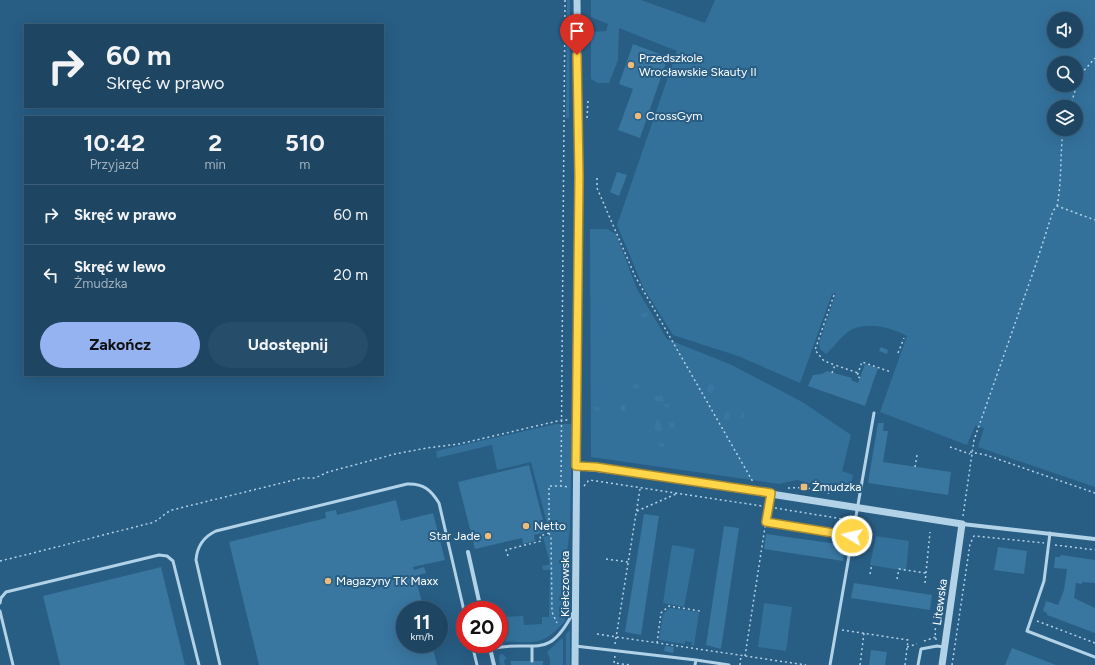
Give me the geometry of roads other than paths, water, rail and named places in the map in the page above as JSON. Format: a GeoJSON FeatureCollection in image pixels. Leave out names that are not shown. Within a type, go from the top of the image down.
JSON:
{"type":"FeatureCollection","features":[{"type":"Feature","properties":{"kind":"street","name":"Kiełczowska"},"geometry":{"type":"LineString","coordinates":[[575,665],[579,185],[577,0]]}},
{"type":"Feature","properties":{"kind":"street"},"geometry":{"type":"LineString","coordinates":[[576,466],[596,467],[752,490],[962,524],[1095,539]]}},
{"type":"Feature","properties":{"kind":"street","name":"Litewska"},"geometry":{"type":"LineString","coordinates":[[942,665],[941,646],[960,543],[962,524]]}},
{"type":"Feature","properties":{"kind":"street"},"geometry":{"type":"LineString","coordinates":[[468,552],[479,601]]}},
{"type":"Feature","properties":{"kind":"street"},"geometry":{"type":"LineString","coordinates":[[491,653],[494,665]]}},
{"type":"Feature","properties":{"kind":"lane"},"geometry":{"type":"LineString","coordinates":[[830,665],[874,413]]}},
{"type":"Feature","properties":{"kind":"lane"},"geometry":{"type":"LineString","coordinates":[[220,665],[196,560],[197,552],[202,540],[208,534],[216,531],[407,484],[416,484],[432,492],[439,503],[462,601]]}},
{"type":"Feature","properties":{"kind":"lane"},"geometry":{"type":"LineString","coordinates":[[771,493],[766,522],[852,536]]}},
{"type":"Feature","properties":{"kind":"lane"},"geometry":{"type":"LineString","coordinates":[[1050,533],[1044,582],[1027,631],[1095,657]]}},
{"type":"Feature","properties":{"kind":"lane"},"geometry":{"type":"LineString","coordinates":[[0,603],[1,598],[6,592],[159,555],[167,556],[173,560],[199,665]]}},
{"type":"Feature","properties":{"kind":"lane"},"geometry":{"type":"LineString","coordinates":[[508,646],[545,646],[549,644],[564,630],[575,608]]}},
{"type":"Feature","properties":{"kind":"lane"},"geometry":{"type":"LineString","coordinates":[[0,611],[13,665]]}},
{"type":"Feature","properties":{"kind":"lane"},"geometry":{"type":"LineString","coordinates":[[532,646],[532,661]]}},
{"type":"Feature","properties":{"kind":"lane"},"geometry":{"type":"LineString","coordinates":[[575,646],[729,665]]}},
{"type":"Feature","properties":{"kind":"lane"},"geometry":{"type":"LineString","coordinates":[[918,665],[920,649],[941,646]]}},
{"type":"Feature","properties":{"kind":"lane"},"geometry":{"type":"LineString","coordinates":[[474,653],[477,665]]}},
{"type":"Feature","properties":{"kind":"lane"},"geometry":{"type":"LineString","coordinates":[[695,665],[696,660]]}},
{"type":"Feature","properties":{"kind":"place","name":"Przedszkole Wrocławskie Skauty II"},"geometry":{"type":"Point","coordinates":[631,65]}},
{"type":"Feature","properties":{"kind":"place","name":"CrossGym"},"geometry":{"type":"Point","coordinates":[638,116]}},
{"type":"Feature","properties":{"kind":"place","name":"Żmudzka"},"geometry":{"type":"Point","coordinates":[804,487]}},
{"type":"Feature","properties":{"kind":"place","name":"Netto"},"geometry":{"type":"Point","coordinates":[526,526]}},
{"type":"Feature","properties":{"kind":"place","name":"Star Jade"},"geometry":{"type":"Point","coordinates":[488,536]}},
{"type":"Feature","properties":{"kind":"place","name":"Magazyny TK Maxx"},"geometry":{"type":"Point","coordinates":[328,581]}}]}
